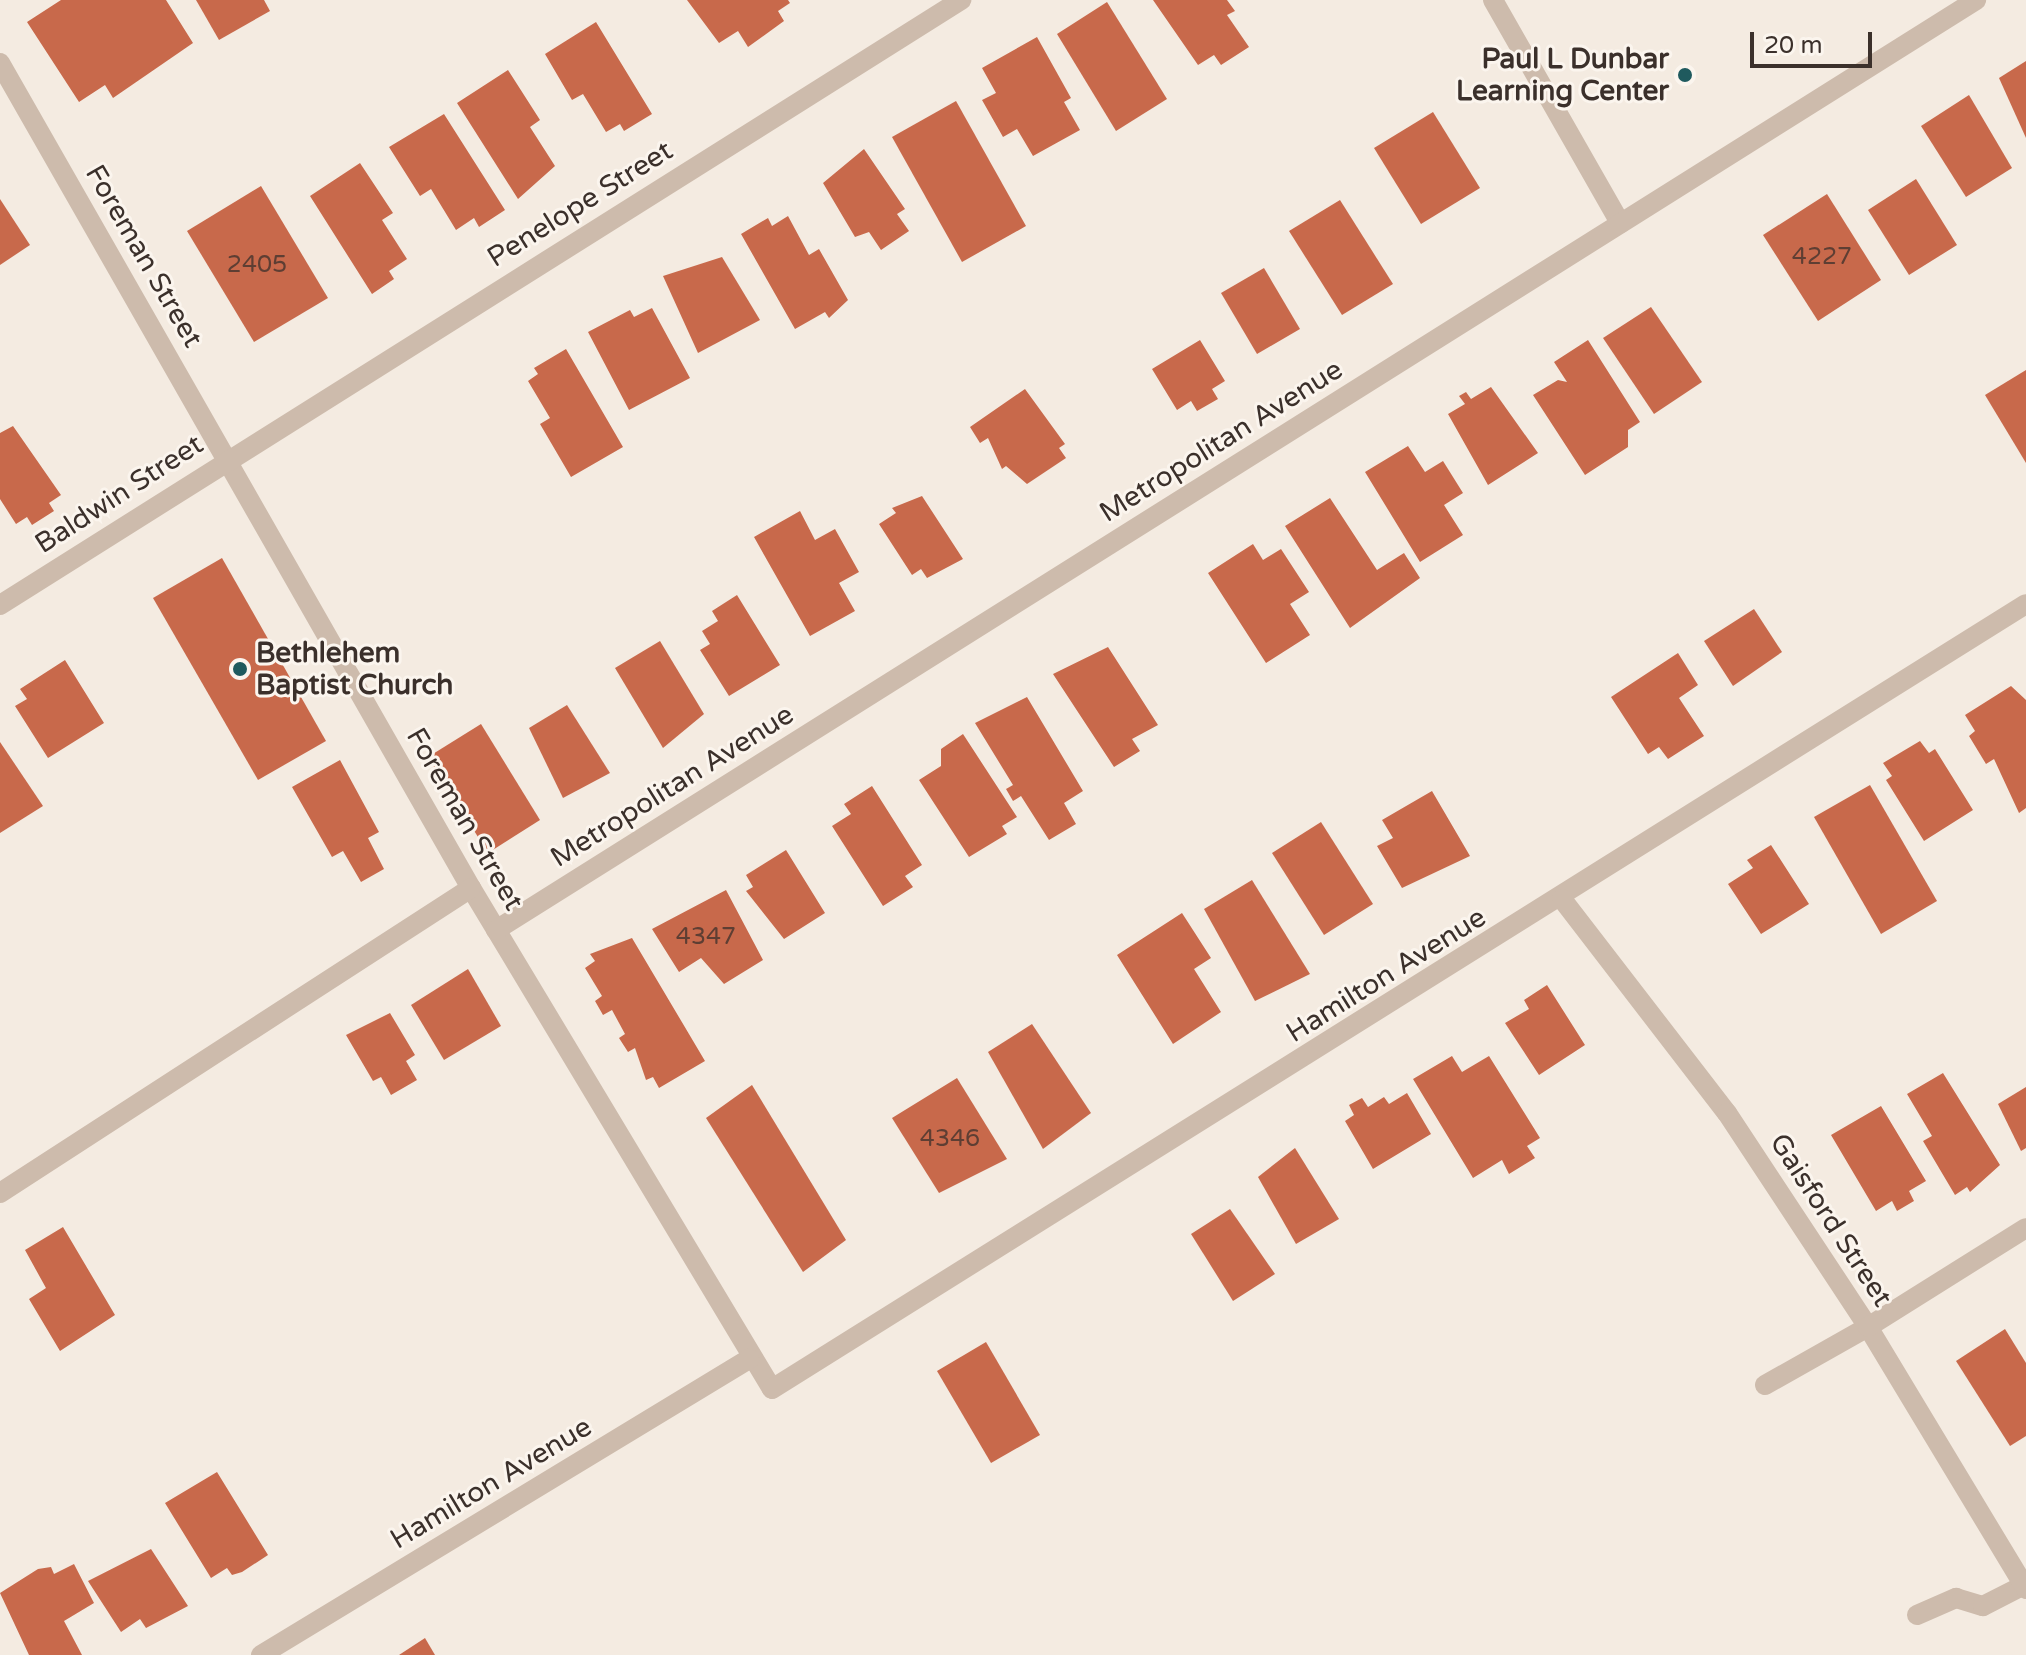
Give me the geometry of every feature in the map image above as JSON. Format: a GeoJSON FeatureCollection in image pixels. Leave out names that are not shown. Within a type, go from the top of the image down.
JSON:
{"type":"FeatureCollection","features":[{"type":"Feature","properties":{"kind":"street","name":"Penelope Street"},"geometry":{"type":"LineString","coordinates":[[228,456],[961,0]]}},
{"type":"Feature","properties":{"kind":"street"},"geometry":{"type":"LineString","coordinates":[[1493,0],[1620,223]]}},
{"type":"Feature","properties":{"kind":"street","name":"Metropolitan Avenue"},"geometry":{"type":"LineString","coordinates":[[496,930],[1976,0]]}},
{"type":"Feature","properties":{"kind":"street","name":"Foreman Street"},"geometry":{"type":"LineString","coordinates":[[0,63],[228,456],[471,888],[749,1359],[772,1389]]}},
{"type":"Feature","properties":{"kind":"street","name":"Baldwin Street"},"geometry":{"type":"LineString","coordinates":[[0,605],[228,456]]}},
{"type":"Feature","properties":{"kind":"street","name":"Hamilton Avenue"},"geometry":{"type":"LineString","coordinates":[[772,1389],[1562,899],[2026,604]]}},
{"type":"Feature","properties":{"kind":"street"},"geometry":{"type":"LineString","coordinates":[[0,1193],[471,888]]}},
{"type":"Feature","properties":{"kind":"street","name":"Gaisford Street"},"geometry":{"type":"LineString","coordinates":[[1562,899],[1727,1113],[1868,1327],[2025,1587]]}},
{"type":"Feature","properties":{"kind":"street"},"geometry":{"type":"LineString","coordinates":[[1765,1385],[1868,1327],[2026,1228]]}},
{"type":"Feature","properties":{"kind":"street","name":"Hamilton Avenue"},"geometry":{"type":"LineString","coordinates":[[261,1655],[749,1359]]}},
{"type":"Feature","properties":{"kind":"street"},"geometry":{"type":"LineString","coordinates":[[1917,1615],[1956,1598],[1983,1606],[2025,1587]]}},
{"type":"Feature","properties":{"kind":"building"},"geometry":{"type":"Polygon","coordinates":[[[61,0],[166,0],[193,43],[113,98],[105,85],[79,102],[27,22],[61,0]]]}},
{"type":"Feature","properties":{"kind":"building"},"geometry":{"type":"Polygon","coordinates":[[[196,0],[264,0],[270,11],[219,40],[196,0]]]}},
{"type":"Feature","properties":{"kind":"building"},"geometry":{"type":"Polygon","coordinates":[[[687,0],[788,0],[790,3],[778,11],[784,21],[748,47],[738,31],[719,43],[687,0]]]}},
{"type":"Feature","properties":{"kind":"building"},"geometry":{"type":"Polygon","coordinates":[[[1153,0],[1227,0],[1235,11],[1227,15],[1249,47],[1221,65],[1214,55],[1198,65],[1153,0]]]}},
{"type":"Feature","properties":{"kind":"building"},"geometry":{"type":"Polygon","coordinates":[[[1107,2],[1167,99],[1116,131],[1057,34],[1107,2]]]}},
{"type":"Feature","properties":{"kind":"building"},"geometry":{"type":"Polygon","coordinates":[[[596,22],[652,114],[624,131],[620,124],[606,132],[583,94],[572,100],[545,54],[596,22]]]}},
{"type":"Feature","properties":{"kind":"building"},"geometry":{"type":"Polygon","coordinates":[[[1037,37],[1071,98],[1064,102],[1080,130],[1033,156],[1017,129],[1003,137],[982,100],[996,93],[982,68],[1037,37]]]}},
{"type":"Feature","properties":{"kind":"building"},"geometry":{"type":"Polygon","coordinates":[[[2026,61],[2026,138],[1999,78],[2026,61]]]}},
{"type":"Feature","properties":{"kind":"building"},"geometry":{"type":"Polygon","coordinates":[[[508,70],[540,120],[530,127],[555,166],[518,199],[457,103],[508,70]]]}},
{"type":"Feature","properties":{"kind":"building"},"geometry":{"type":"Polygon","coordinates":[[[1969,95],[2012,168],[1966,197],[1921,126],[1969,95]]]}},
{"type":"Feature","properties":{"kind":"building"},"geometry":{"type":"Polygon","coordinates":[[[956,101],[1026,226],[962,262],[892,137],[956,101]]]}},
{"type":"Feature","properties":{"kind":"building"},"geometry":{"type":"Polygon","coordinates":[[[1433,112],[1480,188],[1421,224],[1374,148],[1433,112]]]}},
{"type":"Feature","properties":{"kind":"building"},"geometry":{"type":"Polygon","coordinates":[[[444,114],[505,210],[479,227],[474,218],[456,230],[431,189],[420,196],[389,147],[444,114]]]}},
{"type":"Feature","properties":{"kind":"building"},"geometry":{"type":"Polygon","coordinates":[[[864,149],[905,209],[897,214],[909,231],[881,250],[869,232],[855,237],[823,183],[864,149]]]}},
{"type":"Feature","properties":{"kind":"building"},"geometry":{"type":"Polygon","coordinates":[[[360,163],[393,213],[382,220],[407,259],[389,271],[394,279],[372,294],[310,196],[360,163]]]}},
{"type":"Feature","properties":{"kind":"building"},"geometry":{"type":"Polygon","coordinates":[[[1916,179],[1957,245],[1909,275],[1868,210],[1916,179]]]}},
{"type":"Feature","properties":{"kind":"building"},"geometry":{"type":"Polygon","coordinates":[[[261,186],[328,298],[254,342],[187,231],[261,186]]]}},
{"type":"Feature","properties":{"kind":"building"},"geometry":{"type":"Polygon","coordinates":[[[1827,194],[1881,280],[1818,321],[1763,235],[1827,194]]]}},
{"type":"Feature","properties":{"kind":"building"},"geometry":{"type":"Polygon","coordinates":[[[0,199],[30,245],[0,265],[0,199]]]}},
{"type":"Feature","properties":{"kind":"building"},"geometry":{"type":"Polygon","coordinates":[[[1340,200],[1393,284],[1342,315],[1289,231],[1340,200]]]}},
{"type":"Feature","properties":{"kind":"building"},"geometry":{"type":"Polygon","coordinates":[[[788,216],[809,255],[819,249],[848,300],[829,318],[825,312],[795,329],[741,234],[768,218],[772,226],[788,216]]]}},
{"type":"Feature","properties":{"kind":"building"},"geometry":{"type":"Polygon","coordinates":[[[722,257],[760,320],[698,353],[663,276],[722,257]]]}},
{"type":"Feature","properties":{"kind":"building"},"geometry":{"type":"Polygon","coordinates":[[[1264,268],[1300,329],[1257,354],[1221,293],[1264,268]]]}},
{"type":"Feature","properties":{"kind":"building"},"geometry":{"type":"Polygon","coordinates":[[[1651,307],[1702,382],[1654,414],[1603,338],[1651,307]]]}},
{"type":"Feature","properties":{"kind":"building"},"geometry":{"type":"Polygon","coordinates":[[[652,308],[690,378],[629,410],[588,332],[630,310],[634,317],[652,308]]]}},
{"type":"Feature","properties":{"kind":"building"},"geometry":{"type":"Polygon","coordinates":[[[1200,340],[1225,381],[1212,389],[1218,399],[1197,411],[1191,401],[1177,410],[1152,369],[1200,340]]]}},
{"type":"Feature","properties":{"kind":"building"},"geometry":{"type":"Polygon","coordinates":[[[1588,340],[1640,422],[1628,430],[1628,447],[1585,475],[1533,395],[1558,380],[1567,382],[1554,362],[1588,340]]]}},
{"type":"Feature","properties":{"kind":"building"},"geometry":{"type":"Polygon","coordinates":[[[566,349],[623,447],[571,477],[540,424],[550,418],[528,381],[538,374],[534,368],[566,349]]]}},
{"type":"Feature","properties":{"kind":"building"},"geometry":{"type":"Polygon","coordinates":[[[2026,370],[2026,463],[1985,395],[2026,370]]]}},
{"type":"Feature","properties":{"kind":"building"},"geometry":{"type":"Polygon","coordinates":[[[1491,387],[1538,453],[1488,485],[1448,414],[1465,404],[1459,396],[1466,392],[1471,399],[1491,387]]]}},
{"type":"Feature","properties":{"kind":"building"},"geometry":{"type":"Polygon","coordinates":[[[1025,389],[1065,444],[1059,448],[1066,458],[1027,484],[1006,466],[1002,469],[988,438],[980,443],[970,427],[1025,389]]]}},
{"type":"Feature","properties":{"kind":"building"},"geometry":{"type":"Polygon","coordinates":[[[13,426],[61,495],[49,503],[54,511],[32,525],[27,517],[16,524],[0,499],[0,433],[13,426]]]}},
{"type":"Feature","properties":{"kind":"building"},"geometry":{"type":"Polygon","coordinates":[[[1408,446],[1425,472],[1443,461],[1463,493],[1444,505],[1463,535],[1420,562],[1365,472],[1408,446]]]}},
{"type":"Feature","properties":{"kind":"building"},"geometry":{"type":"Polygon","coordinates":[[[922,496],[963,559],[927,578],[921,569],[912,575],[879,524],[896,513],[892,508],[922,496]]]}},
{"type":"Feature","properties":{"kind":"building"},"geometry":{"type":"Polygon","coordinates":[[[1330,498],[1377,570],[1404,553],[1420,578],[1350,628],[1285,526],[1330,498]]]}},
{"type":"Feature","properties":{"kind":"building"},"geometry":{"type":"Polygon","coordinates":[[[800,511],[815,540],[835,529],[859,572],[839,583],[855,611],[810,636],[754,537],[800,511]]]}},
{"type":"Feature","properties":{"kind":"building"},"geometry":{"type":"Polygon","coordinates":[[[1253,544],[1263,560],[1281,549],[1309,592],[1290,604],[1310,635],[1266,663],[1208,573],[1253,544]]]}},
{"type":"Feature","properties":{"kind":"building","name":"Bethlehem Baptist Church"},"geometry":{"type":"Polygon","coordinates":[[[222,558],[326,741],[258,780],[153,598],[222,558]]]}},
{"type":"Feature","properties":{"kind":"building"},"geometry":{"type":"Polygon","coordinates":[[[737,595],[780,665],[729,696],[700,650],[710,644],[702,631],[718,621],[712,611],[737,595]]]}},
{"type":"Feature","properties":{"kind":"building"},"geometry":{"type":"Polygon","coordinates":[[[1754,609],[1782,652],[1733,686],[1704,641],[1754,609]]]}},
{"type":"Feature","properties":{"kind":"building"},"geometry":{"type":"Polygon","coordinates":[[[660,641],[704,714],[663,748],[615,668],[660,641]]]}},
{"type":"Feature","properties":{"kind":"building"},"geometry":{"type":"Polygon","coordinates":[[[1108,647],[1158,725],[1132,739],[1140,751],[1114,767],[1053,674],[1108,647]]]}},
{"type":"Feature","properties":{"kind":"building"},"geometry":{"type":"Polygon","coordinates":[[[1678,653],[1698,685],[1679,698],[1704,736],[1668,759],[1659,747],[1648,754],[1611,697],[1678,653]]]}},
{"type":"Feature","properties":{"kind":"building"},"geometry":{"type":"Polygon","coordinates":[[[65,660],[104,723],[48,758],[15,706],[27,699],[20,689],[65,660]]]}},
{"type":"Feature","properties":{"kind":"building"},"geometry":{"type":"Polygon","coordinates":[[[2011,686],[2026,700],[2026,808],[2019,813],[1994,759],[1986,764],[1969,736],[1975,731],[1965,715],[2011,686]]]}},
{"type":"Feature","properties":{"kind":"building"},"geometry":{"type":"Polygon","coordinates":[[[1027,697],[1083,791],[1064,803],[1076,824],[1049,840],[1021,796],[1013,801],[1006,789],[1013,785],[975,723],[1027,697]]]}},
{"type":"Feature","properties":{"kind":"building"},"geometry":{"type":"Polygon","coordinates":[[[567,705],[610,773],[563,798],[529,728],[567,705]]]}},
{"type":"Feature","properties":{"kind":"building"},"geometry":{"type":"Polygon","coordinates":[[[481,724],[540,820],[488,853],[428,757],[481,724]]]}},
{"type":"Feature","properties":{"kind":"building"},"geometry":{"type":"Polygon","coordinates":[[[963,734],[1017,817],[1002,826],[1007,834],[969,857],[919,780],[941,766],[941,749],[963,734]]]}},
{"type":"Feature","properties":{"kind":"building"},"geometry":{"type":"Polygon","coordinates":[[[1920,741],[1929,753],[1935,749],[1973,810],[1924,841],[1886,780],[1892,776],[1883,763],[1920,741]]]}},
{"type":"Feature","properties":{"kind":"building"},"geometry":{"type":"Polygon","coordinates":[[[0,742],[43,806],[0,833],[0,742]]]}},
{"type":"Feature","properties":{"kind":"building"},"geometry":{"type":"Polygon","coordinates":[[[340,760],[379,832],[368,838],[384,869],[361,882],[343,851],[332,857],[292,787],[340,760]]]}},
{"type":"Feature","properties":{"kind":"building"},"geometry":{"type":"Polygon","coordinates":[[[1870,785],[1937,901],[1881,934],[1814,817],[1870,785]]]}},
{"type":"Feature","properties":{"kind":"building"},"geometry":{"type":"Polygon","coordinates":[[[872,786],[922,865],[905,876],[913,887],[883,906],[832,826],[851,814],[844,804],[872,786]]]}},
{"type":"Feature","properties":{"kind":"building"},"geometry":{"type":"Polygon","coordinates":[[[1432,791],[1470,856],[1402,888],[1377,846],[1393,838],[1382,820],[1432,791]]]}},
{"type":"Feature","properties":{"kind":"building"},"geometry":{"type":"Polygon","coordinates":[[[1321,822],[1373,904],[1324,935],[1272,853],[1321,822]]]}},
{"type":"Feature","properties":{"kind":"building"},"geometry":{"type":"Polygon","coordinates":[[[1771,845],[1809,904],[1761,934],[1728,884],[1753,868],[1747,860],[1771,845]]]}},
{"type":"Feature","properties":{"kind":"building"},"geometry":{"type":"Polygon","coordinates":[[[786,850],[825,913],[784,939],[746,891],[753,887],[746,875],[786,850]]]}},
{"type":"Feature","properties":{"kind":"building"},"geometry":{"type":"Polygon","coordinates":[[[1252,880],[1310,974],[1255,1001],[1204,909],[1252,880]]]}},
{"type":"Feature","properties":{"kind":"building"},"geometry":{"type":"Polygon","coordinates":[[[726,890],[763,960],[724,984],[701,958],[679,972],[652,929],[726,890]]]}},
{"type":"Feature","properties":{"kind":"building"},"geometry":{"type":"Polygon","coordinates":[[[1182,913],[1211,958],[1194,969],[1221,1012],[1173,1044],[1117,955],[1182,913]]]}},
{"type":"Feature","properties":{"kind":"building"},"geometry":{"type":"Polygon","coordinates":[[[632,938],[705,1061],[659,1088],[653,1077],[646,1080],[635,1048],[628,1052],[619,1038],[625,1034],[612,1010],[603,1015],[595,1001],[602,996],[585,968],[595,961],[590,954],[632,938]]]}},
{"type":"Feature","properties":{"kind":"building"},"geometry":{"type":"Polygon","coordinates":[[[468,969],[501,1026],[444,1060],[411,1005],[468,969]]]}},
{"type":"Feature","properties":{"kind":"building"},"geometry":{"type":"Polygon","coordinates":[[[1547,985],[1585,1045],[1539,1075],[1505,1023],[1529,1009],[1524,1000],[1547,985]]]}},
{"type":"Feature","properties":{"kind":"building"},"geometry":{"type":"Polygon","coordinates":[[[390,1013],[415,1055],[406,1061],[417,1080],[391,1095],[381,1077],[373,1081],[346,1035],[390,1013]]]}},
{"type":"Feature","properties":{"kind":"building"},"geometry":{"type":"Polygon","coordinates":[[[1032,1024],[1091,1113],[1043,1149],[988,1052],[1032,1024]]]}},
{"type":"Feature","properties":{"kind":"building"},"geometry":{"type":"Polygon","coordinates":[[[1452,1056],[1462,1072],[1489,1056],[1540,1138],[1527,1146],[1535,1158],[1509,1174],[1502,1160],[1473,1178],[1413,1079],[1452,1056]]]}},
{"type":"Feature","properties":{"kind":"building"},"geometry":{"type":"Polygon","coordinates":[[[1943,1073],[2000,1165],[1970,1192],[1967,1187],[1955,1195],[1923,1141],[1932,1136],[1907,1094],[1943,1073]]]}},
{"type":"Feature","properties":{"kind":"building"},"geometry":{"type":"Polygon","coordinates":[[[957,1078],[1007,1159],[939,1193],[892,1118],[957,1078]]]}},
{"type":"Feature","properties":{"kind":"building"},"geometry":{"type":"Polygon","coordinates":[[[752,1085],[846,1240],[803,1272],[706,1118],[752,1085]]]}},
{"type":"Feature","properties":{"kind":"building"},"geometry":{"type":"Polygon","coordinates":[[[2026,1087],[2026,1148],[2021,1151],[1998,1104],[2026,1087]]]}},
{"type":"Feature","properties":{"kind":"building"},"geometry":{"type":"Polygon","coordinates":[[[1407,1093],[1431,1134],[1373,1169],[1345,1121],[1354,1115],[1349,1105],[1362,1098],[1368,1107],[1384,1097],[1389,1104],[1407,1093]]]}},
{"type":"Feature","properties":{"kind":"building"},"geometry":{"type":"Polygon","coordinates":[[[1881,1106],[1926,1181],[1909,1191],[1914,1201],[1897,1211],[1892,1201],[1876,1211],[1831,1135],[1881,1106]]]}},
{"type":"Feature","properties":{"kind":"building"},"geometry":{"type":"Polygon","coordinates":[[[1295,1148],[1339,1219],[1296,1244],[1258,1177],[1295,1148]]]}},
{"type":"Feature","properties":{"kind":"building"},"geometry":{"type":"Polygon","coordinates":[[[1230,1209],[1275,1274],[1233,1301],[1191,1234],[1230,1209]]]}},
{"type":"Feature","properties":{"kind":"building"},"geometry":{"type":"Polygon","coordinates":[[[63,1227],[115,1315],[60,1351],[29,1299],[46,1288],[25,1250],[63,1227]]]}},
{"type":"Feature","properties":{"kind":"building"},"geometry":{"type":"Polygon","coordinates":[[[2005,1329],[2026,1363],[2026,1436],[2010,1446],[1956,1361],[2005,1329]]]}},
{"type":"Feature","properties":{"kind":"building"},"geometry":{"type":"Polygon","coordinates":[[[986,1342],[1040,1435],[991,1463],[937,1371],[986,1342]]]}},
{"type":"Feature","properties":{"kind":"building"},"geometry":{"type":"Polygon","coordinates":[[[217,1472],[268,1555],[242,1572],[232,1575],[227,1568],[211,1578],[165,1503],[217,1472]]]}},
{"type":"Feature","properties":{"kind":"building"},"geometry":{"type":"Polygon","coordinates":[[[151,1549],[188,1606],[146,1628],[140,1619],[121,1632],[88,1581],[151,1549]]]}},
{"type":"Feature","properties":{"kind":"building"},"geometry":{"type":"Polygon","coordinates":[[[74,1564],[94,1603],[64,1621],[82,1655],[29,1655],[0,1593],[38,1569],[51,1567],[54,1574],[74,1564]]]}},
{"type":"Feature","properties":{"kind":"building"},"geometry":{"type":"Polygon","coordinates":[[[425,1638],[435,1655],[399,1655],[425,1638]]]}},
{"type":"Feature","properties":{"kind":"place","name":"Paul L Dunbar Learning Center"},"geometry":{"type":"Point","coordinates":[1685,75]}},
{"type":"Feature","properties":{"kind":"place","name":"Bethlehem Baptist Church"},"geometry":{"type":"Point","coordinates":[240,669]}}]}
